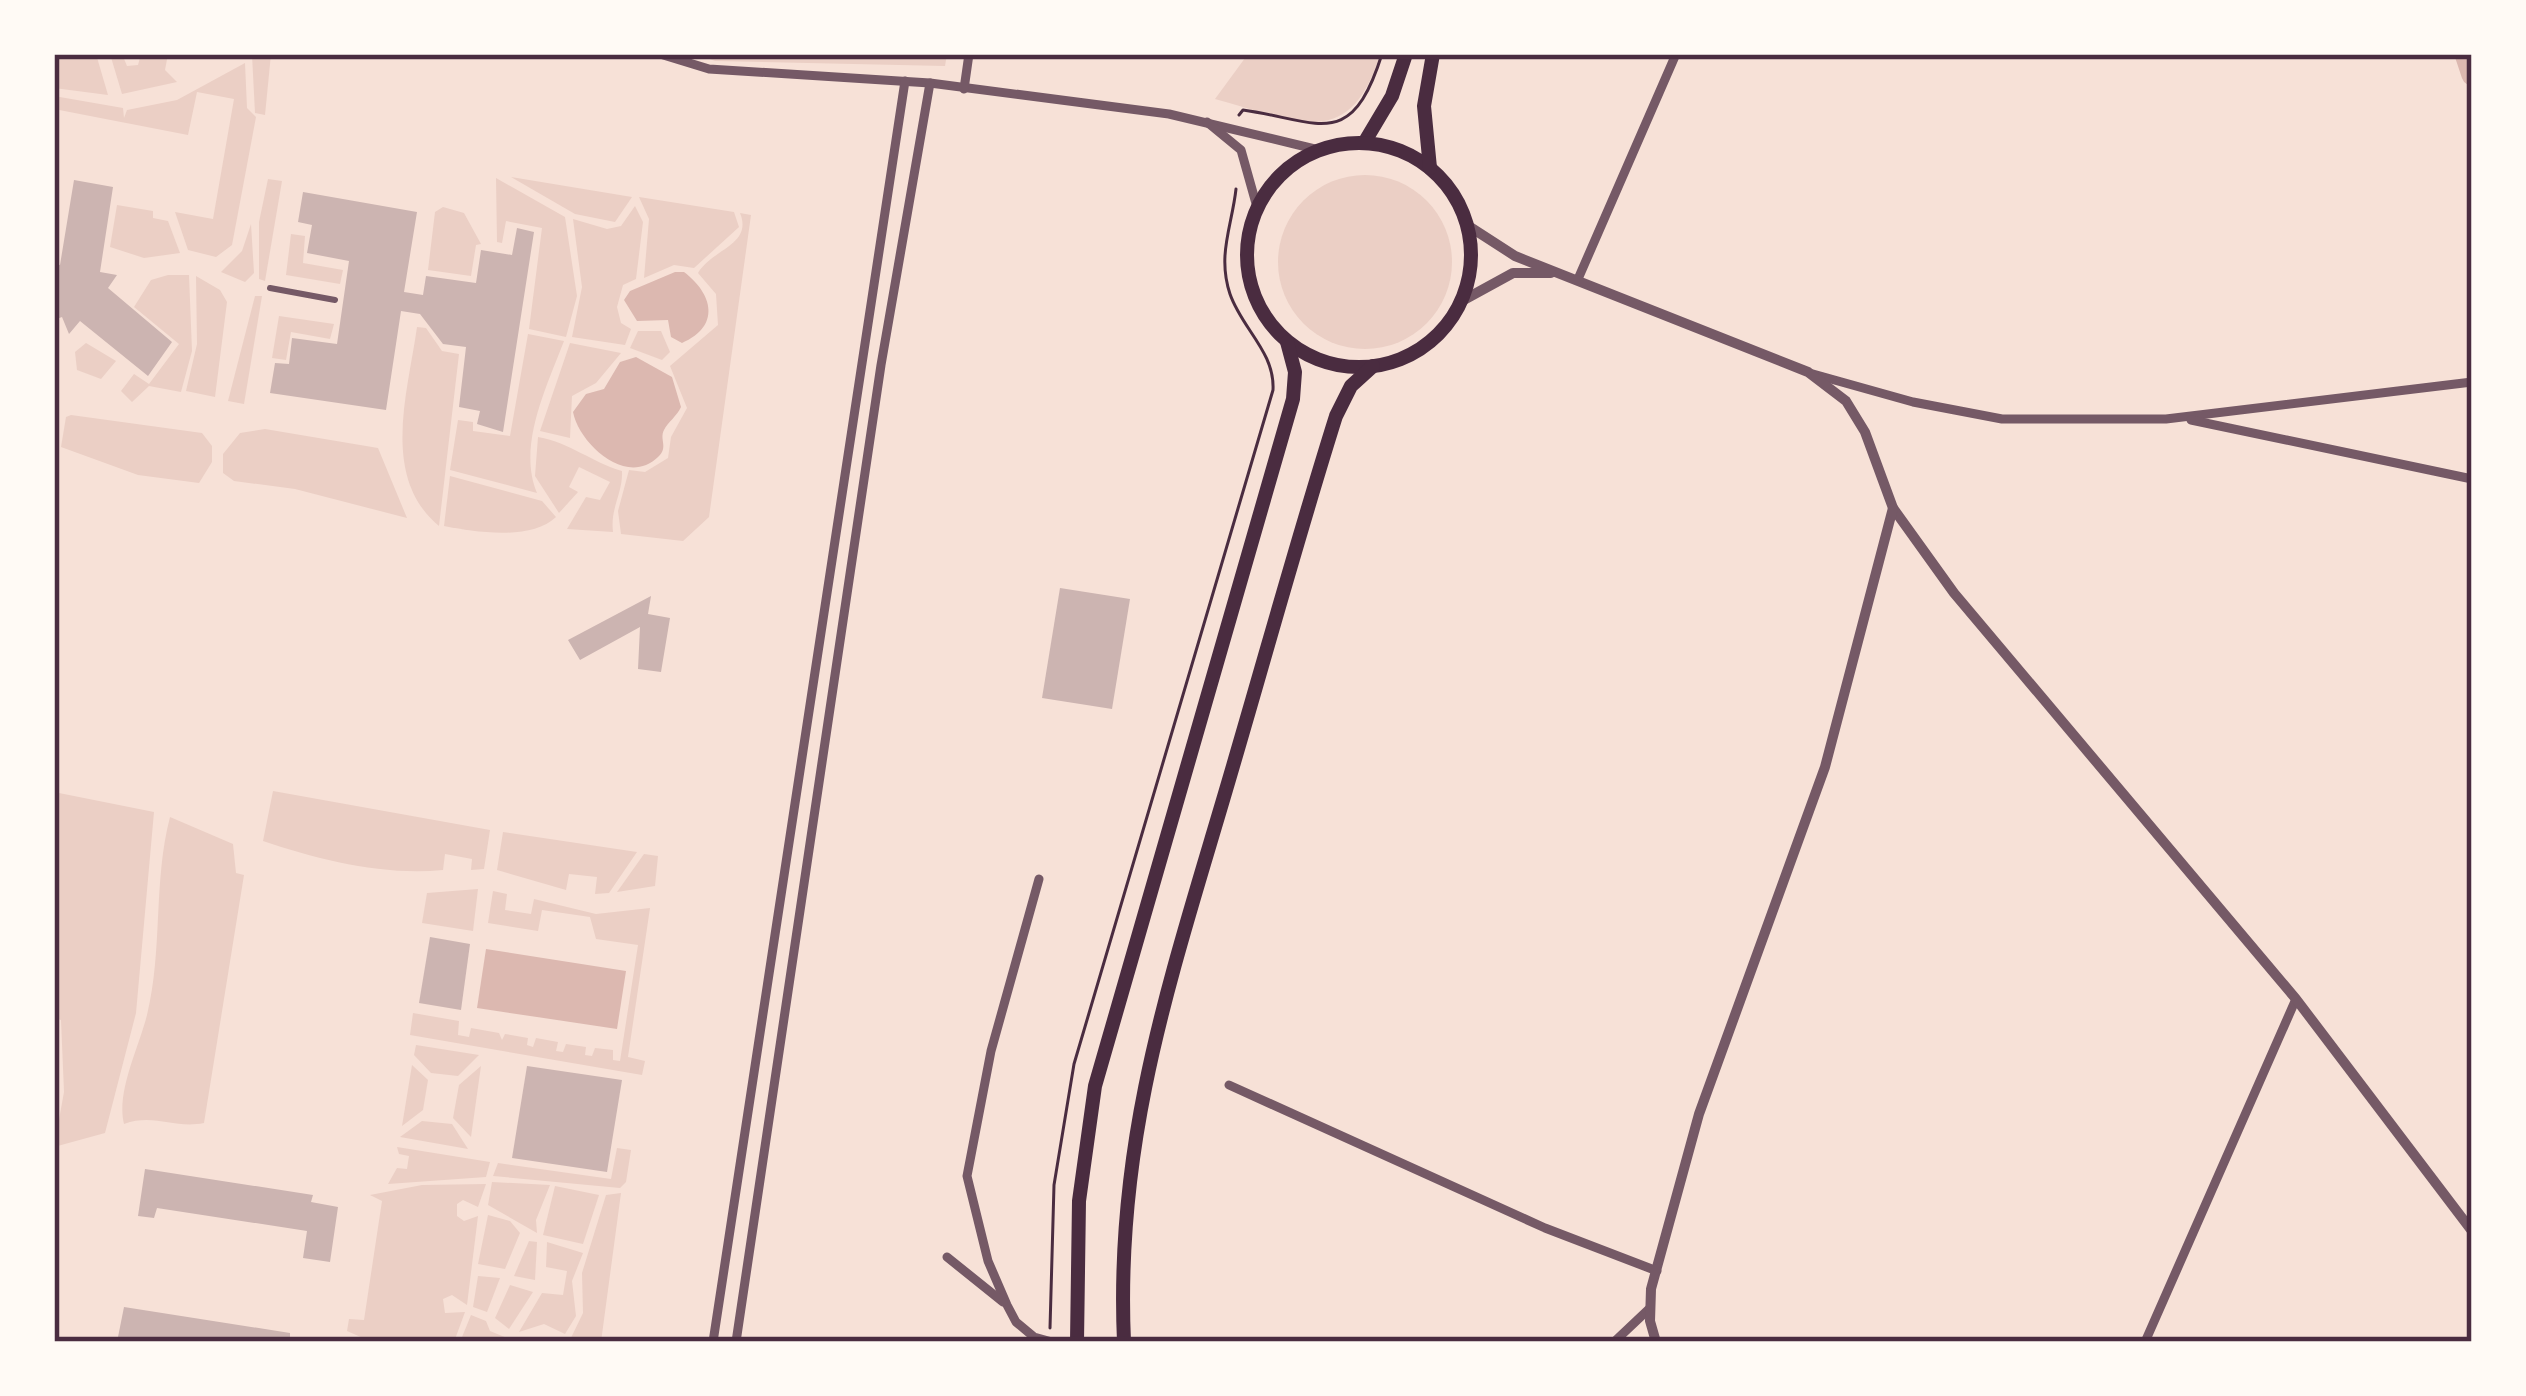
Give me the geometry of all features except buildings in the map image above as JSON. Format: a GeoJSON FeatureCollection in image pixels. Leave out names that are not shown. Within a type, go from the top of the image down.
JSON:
{"type":"FeatureCollection","features":[{"type":"Feature","properties":{"kind":"main road"},"geometry":{"type":"LineString","coordinates":[[1364,142],[1391,96],[1406,54]]}},
{"type":"Feature","properties":{"kind":"main road"},"geometry":{"type":"LineString","coordinates":[[1430,168],[1424,106],[1433,54]]}},
{"type":"Feature","properties":{"kind":"main road"},"geometry":{"type":"LineString","coordinates":[[1124,1342],[1120,1268],[1127,1181],[1149,1057],[1336,416],[1351,386],[1373,366],[1426,344],[1460,302],[1471,259],[1467,225],[1447,185],[1430,168],[1398,149],[1364,142],[1319,150],[1282,172],[1257,207],[1247,244],[1251,286],[1264,314],[1288,342],[1322,361],[1373,366]]}},
{"type":"Feature","properties":{"kind":"main road"},"geometry":{"type":"LineString","coordinates":[[1078,1342],[1079,1201],[1095,1086],[1293,399],[1295,372],[1288,342]]}},
{"type":"Feature","properties":{"kind":"street"},"geometry":{"type":"LineString","coordinates":[[660,54],[709,69],[905,80],[1203,119],[1319,150]]}},
{"type":"Feature","properties":{"kind":"street"},"geometry":{"type":"LineString","coordinates":[[964,89],[969,54]]}},
{"type":"Feature","properties":{"kind":"street"},"geometry":{"type":"LineString","coordinates":[[1578,280],[1676,54]]}},
{"type":"Feature","properties":{"kind":"street"},"geometry":{"type":"LineString","coordinates":[[713,1342],[905,80]]}},
{"type":"Feature","properties":{"kind":"street"},"geometry":{"type":"LineString","coordinates":[[736,1342],[880,365],[930,83]]}},
{"type":"Feature","properties":{"kind":"street"},"geometry":{"type":"LineString","coordinates":[[1203,119],[1241,150],[1257,207]]}},
{"type":"Feature","properties":{"kind":"street"},"geometry":{"type":"LineString","coordinates":[[1467,225],[1515,256],[1808,372],[1913,402],[2002,419],[2180,418],[2472,382]]}},
{"type":"Feature","properties":{"kind":"street"},"geometry":{"type":"LineString","coordinates":[[1460,302],[1513,273],[1560,273]]}},
{"type":"Feature","properties":{"kind":"street"},"geometry":{"type":"LineString","coordinates":[[270,288],[335,300]]}},
{"type":"Feature","properties":{"kind":"street"},"geometry":{"type":"LineString","coordinates":[[1808,372],[1846,401],[1865,432],[1893,508],[1954,593],[2296,999],[2472,1231]]}},
{"type":"Feature","properties":{"kind":"street"},"geometry":{"type":"LineString","coordinates":[[2180,418],[2472,478]]}},
{"type":"Feature","properties":{"kind":"street"},"geometry":{"type":"LineString","coordinates":[[1656,1342],[1650,1308],[1699,1114],[1826,766],[1893,508]]}},
{"type":"Feature","properties":{"kind":"street"},"geometry":{"type":"LineString","coordinates":[[1039,879],[991,1052],[967,1176],[988,1261],[1007,1306],[1016,1322],[1051,1342]]}},
{"type":"Feature","properties":{"kind":"street"},"geometry":{"type":"LineString","coordinates":[[2145,1342],[2296,999]]}},
{"type":"Feature","properties":{"kind":"street"},"geometry":{"type":"LineString","coordinates":[[1229,1085],[1545,1228],[1657,1271]]}},
{"type":"Feature","properties":{"kind":"street"},"geometry":{"type":"LineString","coordinates":[[947,1257],[1007,1306]]}},
{"type":"Feature","properties":{"kind":"street"},"geometry":{"type":"LineString","coordinates":[[1613,1342],[1650,1308]]}},
{"type":"Feature","properties":{"kind":"path"},"geometry":{"type":"LineString","coordinates":[[1232,125],[1243,110],[1295,124],[1332,123],[1358,109],[1382,54]]}},
{"type":"Feature","properties":{"kind":"path"},"geometry":{"type":"LineString","coordinates":[[1051,1342],[1054,1185],[1074,1064],[1273,390],[1269,360],[1237,310],[1224,266],[1227,218],[1236,183]]}},
{"type":"Feature","properties":{"kind":"shaded area"},"geometry":{"type":"Polygon","coordinates":[[[54,54],[96,54],[108,95],[54,88],[54,54]]]}},
{"type":"Feature","properties":{"kind":"shaded area"},"geometry":{"type":"Polygon","coordinates":[[[110,54],[122,54],[127,66],[138,65],[141,54],[168,54],[165,70],[177,82],[122,94],[110,54]]]}},
{"type":"Feature","properties":{"kind":"shaded area"},"geometry":{"type":"Polygon","coordinates":[[[271,54],[265,115],[255,113],[252,55],[271,54]]]}},
{"type":"Feature","properties":{"kind":"shaded area"},"geometry":{"type":"Polygon","coordinates":[[[697,54],[947,54],[945,66],[715,61],[697,54]]]}},
{"type":"Feature","properties":{"kind":"shaded area"},"geometry":{"type":"Polygon","coordinates":[[[1248,54],[1380,54],[1368,86],[1353,106],[1335,118],[1316,122],[1215,99],[1248,54]]]}},
{"type":"Feature","properties":{"kind":"shaded area"},"geometry":{"type":"Polygon","coordinates":[[[245,63],[247,108],[256,117],[232,245],[216,257],[188,250],[175,212],[213,219],[234,99],[197,92],[188,135],[54,109],[54,96],[123,108],[124,118],[127,110],[177,100],[245,63]]]}},
{"type":"Feature","properties":{"kind":"shaded area"},"geometry":{"type":"Polygon","coordinates":[[[1365,175],[1398,182],[1426,201],[1445,229],[1452,262],[1445,295],[1426,323],[1398,342],[1365,349],[1332,342],[1304,323],[1285,295],[1278,262],[1285,229],[1304,201],[1332,182],[1365,175]]]}},
{"type":"Feature","properties":{"kind":"shaded area"},"geometry":{"type":"Polygon","coordinates":[[[511,177],[632,197],[615,222],[575,214],[511,177]]]}},
{"type":"Feature","properties":{"kind":"shaded area"},"geometry":{"type":"Polygon","coordinates":[[[496,178],[565,217],[577,296],[566,337],[529,329],[542,228],[506,221],[502,243],[497,242],[496,178]]]}},
{"type":"Feature","properties":{"kind":"shaded area"},"geometry":{"type":"Polygon","coordinates":[[[268,179],[282,181],[265,281],[259,279],[259,222],[268,179]]]}},
{"type":"Feature","properties":{"kind":"shaded area"},"geometry":{"type":"Polygon","coordinates":[[[639,197],[734,212],[739,227],[694,268],[674,265],[644,278],[649,219],[639,197]]]}},
{"type":"Feature","properties":{"kind":"shaded area"},"geometry":{"type":"Polygon","coordinates":[[[117,205],[153,211],[153,218],[168,221],[180,253],[144,258],[110,247],[117,205]]]}},
{"type":"Feature","properties":{"kind":"shaded area"},"geometry":{"type":"Polygon","coordinates":[[[635,206],[643,222],[636,279],[623,285],[617,307],[621,323],[631,329],[625,345],[572,337],[582,287],[573,219],[607,229],[621,226],[635,206]]]}},
{"type":"Feature","properties":{"kind":"shaded area"},"geometry":{"type":"Polygon","coordinates":[[[443,207],[464,213],[481,244],[476,245],[471,276],[428,270],[435,212],[443,207]]]}},
{"type":"Feature","properties":{"kind":"shaded area"},"geometry":{"type":"Polygon","coordinates":[[[740,213],[751,215],[709,517],[683,541],[621,534],[618,511],[629,470],[645,472],[668,458],[671,437],[687,408],[670,366],[718,325],[716,294],[698,273],[736,240],[743,224],[740,213]]]}},
{"type":"Feature","properties":{"kind":"shaded area"},"geometry":{"type":"Polygon","coordinates":[[[251,224],[254,273],[245,282],[221,272],[242,251],[251,224]]]}},
{"type":"Feature","properties":{"kind":"shaded area"},"geometry":{"type":"Polygon","coordinates":[[[291,234],[305,236],[303,263],[343,270],[340,284],[286,275],[291,234]]]}},
{"type":"Feature","properties":{"kind":"shaded area"},"geometry":{"type":"Polygon","coordinates":[[[684,272],[694,281],[708,309],[703,328],[682,343],[671,337],[668,320],[637,321],[624,300],[630,291],[684,272]]]}},
{"type":"Feature","properties":{"kind":"shaded area"},"geometry":{"type":"Polygon","coordinates":[[[189,275],[192,351],[181,392],[149,386],[132,402],[121,391],[134,374],[149,384],[179,344],[134,307],[151,280],[189,275]]]}},
{"type":"Feature","properties":{"kind":"shaded area"},"geometry":{"type":"Polygon","coordinates":[[[196,276],[220,290],[227,302],[215,397],[186,391],[197,344],[196,276]]]}},
{"type":"Feature","properties":{"kind":"shaded area"},"geometry":{"type":"Polygon","coordinates":[[[255,296],[262,296],[244,404],[228,401],[255,296]]]}},
{"type":"Feature","properties":{"kind":"shaded area"},"geometry":{"type":"Polygon","coordinates":[[[279,316],[334,324],[330,339],[291,332],[286,360],[272,358],[279,316]]]}},
{"type":"Feature","properties":{"kind":"shaded area"},"geometry":{"type":"Polygon","coordinates":[[[417,327],[426,328],[442,351],[459,354],[439,526],[421,506],[404,459],[404,406],[417,327]]]}},
{"type":"Feature","properties":{"kind":"shaded area"},"geometry":{"type":"Polygon","coordinates":[[[638,331],[661,331],[670,352],[662,360],[630,348],[638,331]]]}},
{"type":"Feature","properties":{"kind":"shaded area"},"geometry":{"type":"Polygon","coordinates":[[[528,334],[564,341],[532,436],[530,456],[537,493],[450,470],[458,420],[473,422],[473,431],[510,436],[528,334]]]}},
{"type":"Feature","properties":{"kind":"shaded area"},"geometry":{"type":"Polygon","coordinates":[[[86,343],[116,361],[101,379],[77,370],[75,352],[86,343]]]}},
{"type":"Feature","properties":{"kind":"shaded area"},"geometry":{"type":"Polygon","coordinates":[[[570,343],[621,353],[596,383],[572,396],[570,438],[540,431],[570,343]]]}},
{"type":"Feature","properties":{"kind":"shaded area"},"geometry":{"type":"Polygon","coordinates":[[[636,357],[672,377],[681,407],[664,430],[658,457],[632,467],[619,465],[594,448],[573,412],[586,394],[604,389],[620,362],[636,357]]]}},
{"type":"Feature","properties":{"kind":"shaded area"},"geometry":{"type":"Polygon","coordinates":[[[66,417],[202,433],[212,446],[212,462],[199,483],[138,475],[61,447],[66,417]]]}},
{"type":"Feature","properties":{"kind":"shaded area"},"geometry":{"type":"Polygon","coordinates":[[[265,429],[378,448],[407,518],[295,489],[234,481],[223,473],[223,454],[240,433],[265,429]]]}},
{"type":"Feature","properties":{"kind":"shaded area"},"geometry":{"type":"Polygon","coordinates":[[[538,437],[622,471],[613,532],[567,529],[586,497],[600,500],[610,482],[579,467],[569,487],[578,492],[559,513],[535,476],[538,437]]]}},
{"type":"Feature","properties":{"kind":"shaded area"},"geometry":{"type":"Polygon","coordinates":[[[450,476],[542,501],[556,517],[518,532],[444,526],[450,476]]]}},
{"type":"Feature","properties":{"kind":"shaded area"},"geometry":{"type":"Polygon","coordinates":[[[273,791],[490,830],[484,869],[471,870],[472,859],[445,854],[443,870],[375,868],[263,841],[273,791]]]}},
{"type":"Feature","properties":{"kind":"shaded area"},"geometry":{"type":"Polygon","coordinates":[[[54,792],[154,812],[136,1013],[105,1133],[54,1147],[64,1092],[61,1020],[54,1018],[54,792]]]}},
{"type":"Feature","properties":{"kind":"shaded area"},"geometry":{"type":"Polygon","coordinates":[[[170,817],[233,844],[236,873],[244,875],[204,1123],[145,1120],[124,1124],[126,1084],[152,990],[161,866],[170,817]]]}},
{"type":"Feature","properties":{"kind":"shaded area"},"geometry":{"type":"Polygon","coordinates":[[[503,832],[637,852],[609,893],[595,894],[597,877],[569,874],[566,890],[497,870],[503,832]]]}},
{"type":"Feature","properties":{"kind":"shaded area"},"geometry":{"type":"Polygon","coordinates":[[[644,854],[658,856],[655,886],[617,892],[644,854]]]}},
{"type":"Feature","properties":{"kind":"shaded area"},"geometry":{"type":"Polygon","coordinates":[[[478,889],[473,931],[422,923],[427,893],[478,889]]]}},
{"type":"Feature","properties":{"kind":"shaded area"},"geometry":{"type":"Polygon","coordinates":[[[493,891],[507,894],[505,910],[531,914],[534,899],[596,914],[650,908],[628,1057],[645,1061],[642,1075],[410,1035],[413,1013],[459,1021],[458,1035],[469,1037],[471,1028],[499,1033],[502,1040],[505,1034],[528,1038],[527,1045],[533,1047],[536,1038],[558,1042],[556,1051],[563,1052],[566,1044],[586,1047],[585,1055],[592,1056],[595,1048],[613,1050],[613,1060],[620,1061],[638,945],[596,939],[590,917],[542,910],[538,931],[488,923],[493,891]]]}},
{"type":"Feature","properties":{"kind":"shaded area"},"geometry":{"type":"Polygon","coordinates":[[[486,949],[626,971],[617,1029],[477,1008],[486,949]]]}},
{"type":"Feature","properties":{"kind":"shaded area"},"geometry":{"type":"Polygon","coordinates":[[[416,1045],[479,1055],[458,1076],[431,1073],[414,1055],[416,1045]]]}},
{"type":"Feature","properties":{"kind":"shaded area"},"geometry":{"type":"Polygon","coordinates":[[[412,1065],[428,1080],[423,1110],[402,1126],[412,1065]]]}},
{"type":"Feature","properties":{"kind":"shaded area"},"geometry":{"type":"Polygon","coordinates":[[[481,1066],[471,1137],[453,1118],[459,1085],[481,1066]]]}},
{"type":"Feature","properties":{"kind":"shaded area"},"geometry":{"type":"Polygon","coordinates":[[[422,1121],[452,1124],[468,1149],[400,1137],[422,1121]]]}},
{"type":"Feature","properties":{"kind":"shaded area"},"geometry":{"type":"Polygon","coordinates":[[[397,1147],[490,1162],[486,1177],[388,1184],[397,1168],[407,1169],[409,1156],[399,1154],[397,1147]]]}},
{"type":"Feature","properties":{"kind":"shaded area"},"geometry":{"type":"Polygon","coordinates":[[[617,1148],[631,1150],[626,1182],[620,1188],[493,1176],[498,1163],[611,1179],[617,1148]]]}},
{"type":"Feature","properties":{"kind":"shaded area"},"geometry":{"type":"Polygon","coordinates":[[[492,1182],[550,1185],[536,1220],[537,1233],[488,1205],[492,1182]]]}},
{"type":"Feature","properties":{"kind":"shaded area"},"geometry":{"type":"Polygon","coordinates":[[[486,1184],[478,1207],[463,1200],[457,1204],[457,1216],[464,1221],[478,1216],[467,1305],[452,1295],[443,1299],[445,1313],[465,1312],[454,1342],[372,1342],[347,1331],[349,1319],[364,1320],[382,1201],[370,1195],[422,1185],[486,1184]]]}},
{"type":"Feature","properties":{"kind":"shaded area"},"geometry":{"type":"Polygon","coordinates":[[[555,1186],[599,1195],[583,1244],[543,1235],[555,1186]]]}},
{"type":"Feature","properties":{"kind":"shaded area"},"geometry":{"type":"Polygon","coordinates":[[[621,1193],[601,1342],[569,1342],[583,1313],[582,1273],[606,1195],[621,1193]]]}},
{"type":"Feature","properties":{"kind":"shaded area"},"geometry":{"type":"Polygon","coordinates":[[[488,1215],[510,1221],[520,1233],[505,1269],[478,1264],[488,1215]]]}},
{"type":"Feature","properties":{"kind":"shaded area"},"geometry":{"type":"Polygon","coordinates":[[[529,1241],[537,1242],[535,1280],[514,1276],[529,1241]]]}},
{"type":"Feature","properties":{"kind":"shaded area"},"geometry":{"type":"Polygon","coordinates":[[[547,1242],[583,1253],[572,1281],[576,1316],[565,1334],[544,1324],[519,1332],[542,1293],[563,1295],[567,1271],[546,1267],[547,1242]]]}},
{"type":"Feature","properties":{"kind":"shaded area"},"geometry":{"type":"Polygon","coordinates":[[[478,1276],[500,1278],[487,1312],[473,1307],[478,1276]]]}},
{"type":"Feature","properties":{"kind":"shaded area"},"geometry":{"type":"Polygon","coordinates":[[[510,1285],[533,1292],[509,1329],[495,1318],[510,1285]]]}},
{"type":"Feature","properties":{"kind":"shaded area"},"geometry":{"type":"Polygon","coordinates":[[[471,1315],[486,1321],[490,1331],[507,1338],[505,1342],[460,1342],[471,1315]]]}},
{"type":"Feature","properties":{"kind":"waterway"},"geometry":{"type":"LineString","coordinates":[[2465,54],[2472,75]]}}]}
